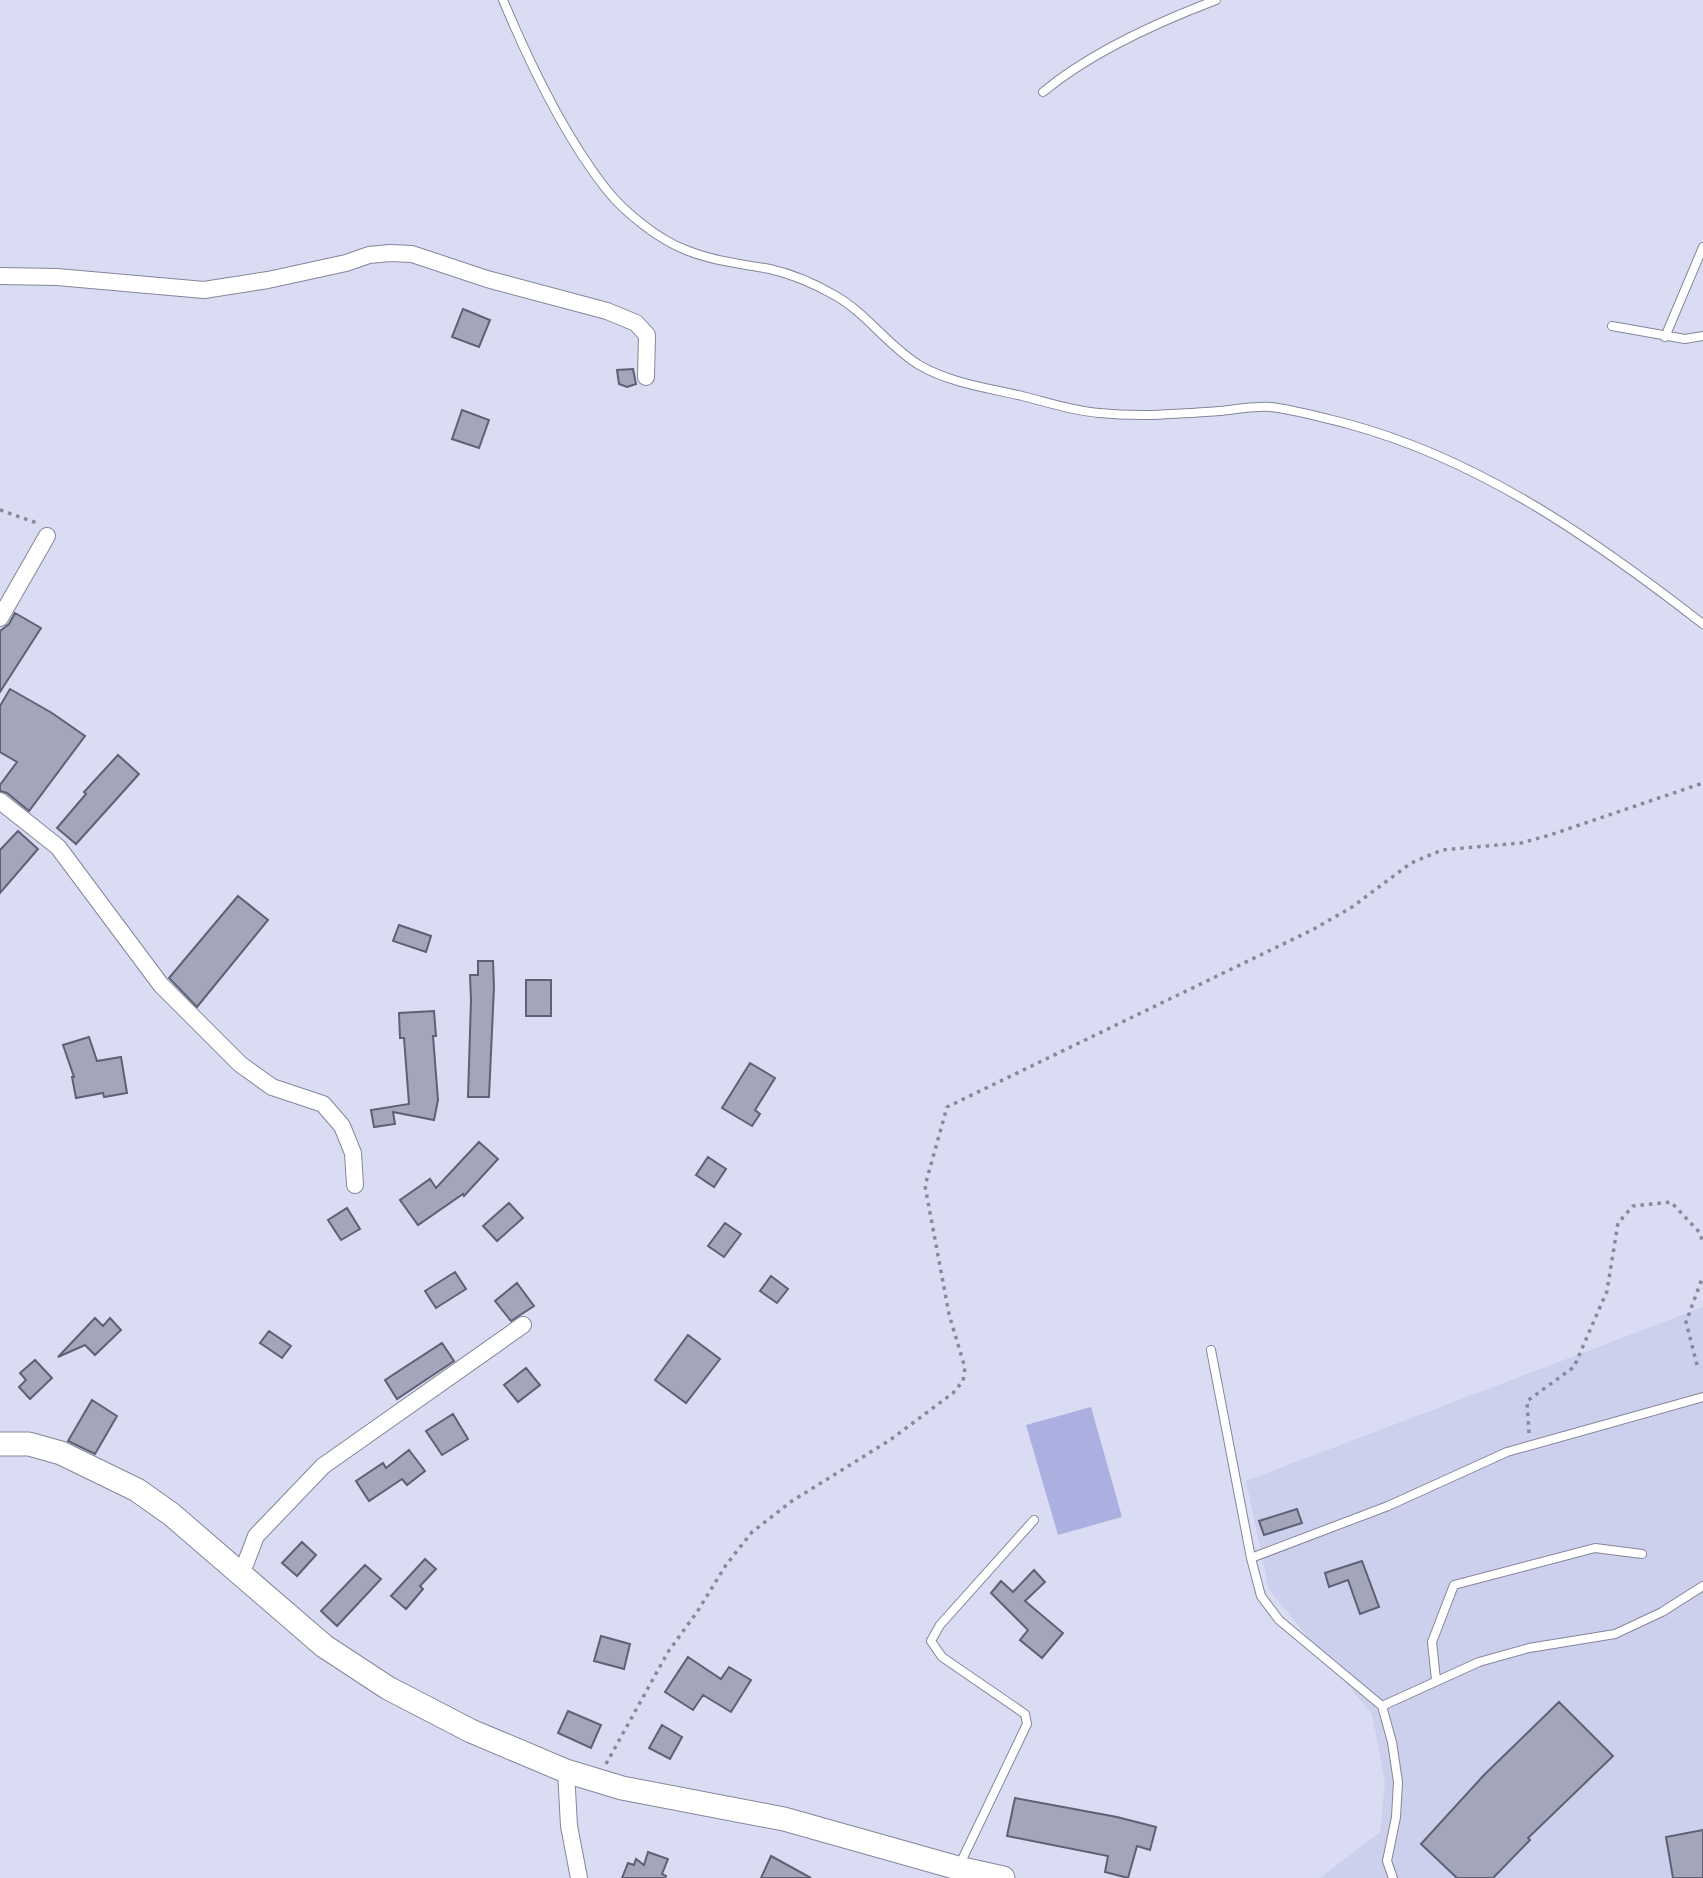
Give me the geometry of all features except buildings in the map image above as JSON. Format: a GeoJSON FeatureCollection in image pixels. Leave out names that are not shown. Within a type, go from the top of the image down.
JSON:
{"type":"FeatureCollection","features":[{"type":"Feature","properties":{"kind":"street"},"geometry":{"type":"LineString","coordinates":[[0,275],[57,277],[204,290],[268,280],[346,263],[369,255],[412,254],[487,279],[607,311],[636,323],[647,335],[646,377]]}},
{"type":"Feature","properties":{"kind":"street"},"geometry":{"type":"LineString","coordinates":[[0,618],[47,536]]}},
{"type":"Feature","properties":{"kind":"street"},"geometry":{"type":"LineString","coordinates":[[0,801],[58,847],[161,985],[240,1064],[272,1087],[323,1104],[342,1126],[352,1153],[355,1185]]}},
{"type":"Feature","properties":{"kind":"street"},"geometry":{"type":"LineString","coordinates":[[242,1575],[256,1536],[323,1466],[523,1325]]}},
{"type":"Feature","properties":{"kind":"street"},"geometry":{"type":"LineString","coordinates":[[0,1444],[29,1444],[61,1453],[137,1490],[171,1514],[324,1646],[388,1688],[471,1731],[566,1771],[597,1780],[658,1796],[784,1819],[998,1878]]}},
{"type":"Feature","properties":{"kind":"street"},"geometry":{"type":"LineString","coordinates":[[566,1771],[569,1826],[579,1878]]}},
{"type":"Feature","properties":{"kind":"lane"},"geometry":{"type":"LineString","coordinates":[[503,0],[533,66],[573,140],[607,191],[645,226],[683,249],[727,262],[774,270],[811,284],[846,303],[896,348],[919,365],[945,378],[1097,413],[1152,417],[1270,407],[1348,424],[1413,444],[1484,476],[1546,513],[1634,571],[1703,624]]}},
{"type":"Feature","properties":{"kind":"lane"},"geometry":{"type":"LineString","coordinates":[[1043,92],[1066,73],[1122,42],[1216,0]]}},
{"type":"Feature","properties":{"kind":"lane"},"geometry":{"type":"LineString","coordinates":[[1665,337],[1703,247]]}},
{"type":"Feature","properties":{"kind":"lane"},"geometry":{"type":"LineString","coordinates":[[1612,326],[1685,340],[1703,336]]}},
{"type":"Feature","properties":{"kind":"lane"},"geometry":{"type":"LineString","coordinates":[[1211,1350],[1251,1558],[1261,1596],[1279,1620],[1382,1706],[1392,1742],[1398,1782],[1396,1817],[1387,1861],[1393,1878]]}},
{"type":"Feature","properties":{"kind":"lane"},"geometry":{"type":"LineString","coordinates":[[1251,1558],[1388,1506],[1507,1452],[1703,1397]]}},
{"type":"Feature","properties":{"kind":"lane"},"geometry":{"type":"LineString","coordinates":[[958,1868],[1027,1724],[1025,1714],[942,1657],[932,1641],[940,1625],[1034,1520]]}},
{"type":"Feature","properties":{"kind":"lane"},"geometry":{"type":"LineString","coordinates":[[1436,1680],[1432,1642],[1454,1585],[1595,1548],[1642,1554]]}},
{"type":"Feature","properties":{"kind":"lane"},"geometry":{"type":"LineString","coordinates":[[1382,1706],[1479,1662],[1529,1648],[1615,1633],[1662,1612],[1703,1586]]}},
{"type":"Feature","properties":{"kind":"path"},"geometry":{"type":"LineString","coordinates":[[0,510],[35,521],[47,536]]}},
{"type":"Feature","properties":{"kind":"path"},"geometry":{"type":"LineString","coordinates":[[597,1780],[668,1652],[726,1565],[752,1532],[792,1501],[890,1440],[953,1393],[962,1381],[964,1368],[948,1314],[925,1186],[947,1107],[1312,930],[1352,907],[1411,863],[1442,850],[1521,843],[1703,783]]}},
{"type":"Feature","properties":{"kind":"path"},"geometry":{"type":"LineString","coordinates":[[1530,1445],[1527,1401],[1574,1367],[1607,1291],[1619,1223],[1633,1206],[1671,1202],[1700,1233],[1703,1244]]}},
{"type":"Feature","properties":{"kind":"path"},"geometry":{"type":"LineString","coordinates":[[1697,1365],[1686,1322],[1703,1276]]}},
{"type":"Feature","properties":{"kind":"shaded area"},"geometry":{"type":"Polygon","coordinates":[[[1703,1307],[1703,1878],[1320,1878],[1380,1832],[1385,1783],[1372,1714],[1269,1590],[1246,1481],[1703,1307]]]}},
{"type":"Feature","properties":{"kind":"shaded area"},"geometry":{"type":"Polygon","coordinates":[[[1091,1407],[1122,1517],[1058,1535],[1026,1425],[1091,1407]]]}}]}
